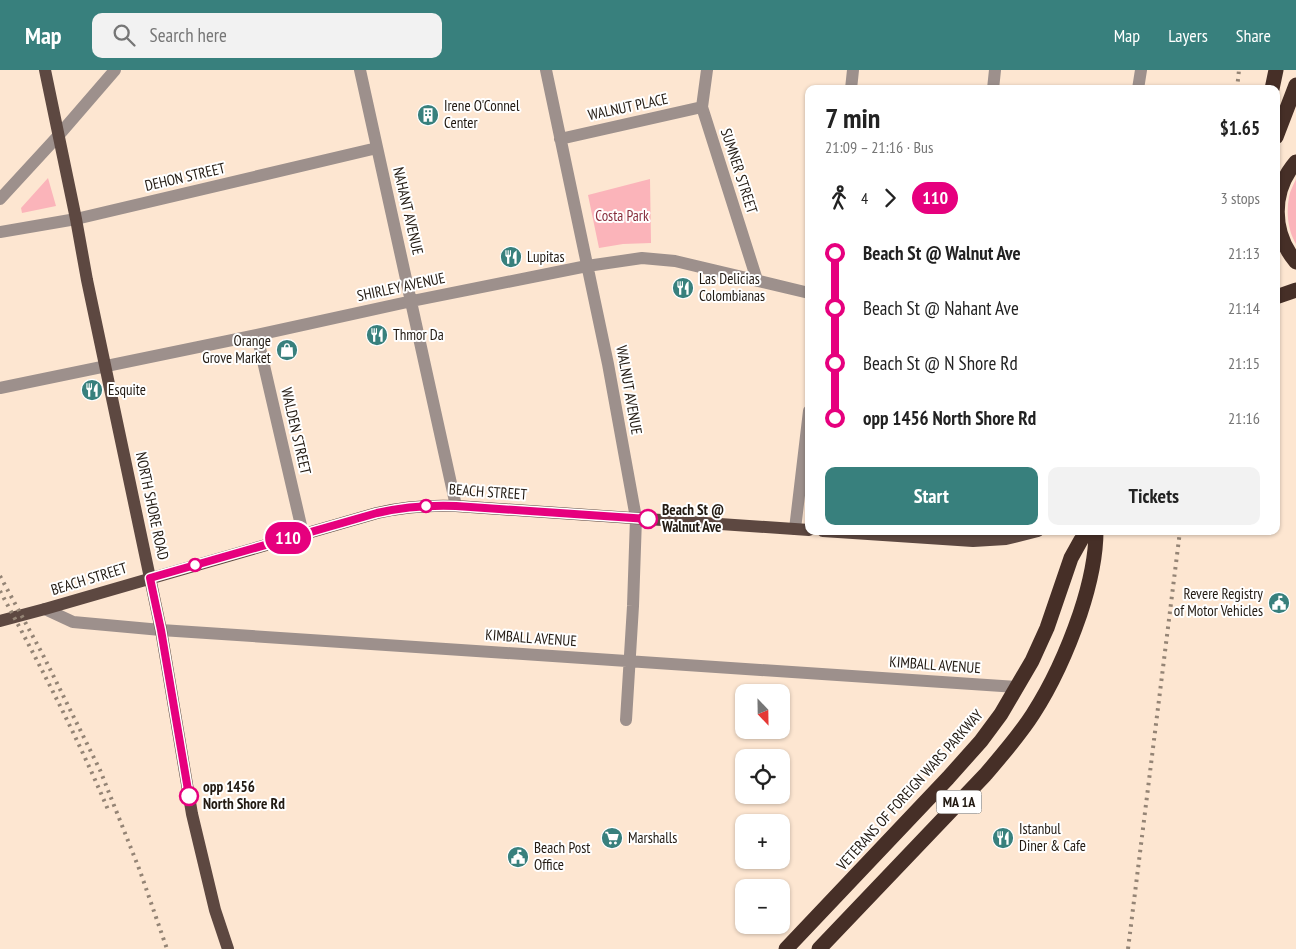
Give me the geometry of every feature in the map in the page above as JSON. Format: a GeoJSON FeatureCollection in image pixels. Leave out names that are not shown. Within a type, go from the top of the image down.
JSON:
{"type":"FeatureCollection","features":[{"type":"Feature","properties":{"kind":"highway"},"geometry":{"type":"LineString","coordinates":[[1273,85],[1276,70]]}},
{"type":"Feature","properties":{"kind":"highway"},"geometry":{"type":"LineString","coordinates":[[1280,126],[1296,85]]}},
{"type":"Feature","properties":{"kind":"highway"},"geometry":{"type":"LineString","coordinates":[[1280,190],[1287,173],[1296,162]]}},
{"type":"Feature","properties":{"kind":"highway"},"geometry":{"type":"LineString","coordinates":[[1280,232],[1287,250],[1296,262]]}},
{"type":"Feature","properties":{"kind":"highway"},"geometry":{"type":"LineString","coordinates":[[1280,296],[1296,290]]}},
{"type":"Feature","properties":{"kind":"highway","name":"VETERANS OF FOREIGN WARS PARKWAY"},"geometry":{"type":"LineString","coordinates":[[786,949],[982,741],[1001,714],[1032,661],[1048,628],[1072,558],[1085,535]]}},
{"type":"Feature","properties":{"kind":"highway","name":"MA 1A"},"geometry":{"type":"LineString","coordinates":[[819,949],[985,775],[1031,716],[1064,656],[1076,625],[1090,581],[1096,535]]}},
{"type":"Feature","properties":{"kind":"main road","name":"NORTH SHORE ROAD"},"geometry":{"type":"LineString","coordinates":[[45,70],[161,630],[192,814],[215,910],[228,949]]}},
{"type":"Feature","properties":{"kind":"main road","name":"BEACH STREET"},"geometry":{"type":"LineString","coordinates":[[3,620],[377,513],[398,509],[425,506],[456,506],[805,530]]}},
{"type":"Feature","properties":{"kind":"main road"},"geometry":{"type":"LineString","coordinates":[[883,535],[973,541],[1006,539],[1022,535]]}},
{"type":"Feature","properties":{"kind":"street"},"geometry":{"type":"LineString","coordinates":[[0,199],[115,70]]}},
{"type":"Feature","properties":{"kind":"street","name":"NAHANT AVENUE"},"geometry":{"type":"LineString","coordinates":[[360,70],[456,506]]}},
{"type":"Feature","properties":{"kind":"street","name":"WALNUT AVENUE"},"geometry":{"type":"LineString","coordinates":[[546,70],[608,364],[636,518],[626,720]]}},
{"type":"Feature","properties":{"kind":"street","name":"SUMNER STREET"},"geometry":{"type":"LineString","coordinates":[[707,70],[702,107],[757,280]]}},
{"type":"Feature","properties":{"kind":"street"},"geometry":{"type":"LineString","coordinates":[[851,85],[853,70]]}},
{"type":"Feature","properties":{"kind":"street"},"geometry":{"type":"LineString","coordinates":[[994,85],[996,70]]}},
{"type":"Feature","properties":{"kind":"street"},"geometry":{"type":"LineString","coordinates":[[1139,85],[1141,70]]}},
{"type":"Feature","properties":{"kind":"street","name":"WALNUT PLACE"},"geometry":{"type":"LineString","coordinates":[[560,138],[702,107]]}},
{"type":"Feature","properties":{"kind":"street","name":"DEHON STREET"},"geometry":{"type":"LineString","coordinates":[[0,232],[76,220],[377,148]]}},
{"type":"Feature","properties":{"kind":"street","name":"SHIRLEY AVENUE"},"geometry":{"type":"LineString","coordinates":[[0,388],[412,301],[587,266],[632,259],[663,259],[686,263],[805,292]]}},
{"type":"Feature","properties":{"kind":"street","name":"WALDEN STREET"},"geometry":{"type":"LineString","coordinates":[[257,335],[303,534]]}},
{"type":"Feature","properties":{"kind":"street"},"geometry":{"type":"LineString","coordinates":[[795,529],[805,445]]}},
{"type":"Feature","properties":{"kind":"street","name":"KIMBALL AVENUE"},"geometry":{"type":"LineString","coordinates":[[45,609],[73,622],[161,630],[1017,687]]}},
{"type":"Feature","properties":{"kind":"green space"},"geometry":{"type":"Polygon","coordinates":[[[48,178],[56,206],[22,213],[21,208],[48,178]]]}},
{"type":"Feature","properties":{"kind":"green space","name":"Costa Park"},"geometry":{"type":"Polygon","coordinates":[[[650,179],[651,243],[623,244],[599,248],[588,195],[650,179]]]}},
{"type":"Feature","properties":{"kind":"green space"},"geometry":{"type":"Polygon","coordinates":[[[1296,179],[1296,244],[1289,228],[1288,209],[1290,195],[1296,179]]]}},
{"type":"Feature","properties":{"kind":"railway"},"geometry":{"type":"LineString","coordinates":[[1237,85],[1239,70]]}},
{"type":"Feature","properties":{"kind":"railway"},"geometry":{"type":"LineString","coordinates":[[1128,949],[1180,535]]}},
{"type":"Feature","properties":{"kind":"railway"},"geometry":{"type":"LineString","coordinates":[[0,576],[43,655],[100,770],[140,871],[167,949]]}},
{"type":"Feature","properties":{"kind":"railway"},"geometry":{"type":"LineString","coordinates":[[0,591],[57,700],[109,812]]}},
{"type":"Feature","properties":{"kind":"bus line","name":"110"},"geometry":{"type":"LineString","coordinates":[[189,796],[161,630],[150,578],[377,513],[407,507],[456,506],[648,519]]}},
{"type":"Feature","properties":{"kind":"place","name":"Irene O'Connel Center"},"geometry":{"type":"Point","coordinates":[428,115]}},
{"type":"Feature","properties":{"kind":"place","name":"Lupitas"},"geometry":{"type":"Point","coordinates":[511,257]}},
{"type":"Feature","properties":{"kind":"place","name":"Las Delicias Colombianas"},"geometry":{"type":"Point","coordinates":[683,288]}},
{"type":"Feature","properties":{"kind":"place","name":"Thmor Da"},"geometry":{"type":"Point","coordinates":[377,335]}},
{"type":"Feature","properties":{"kind":"place","name":"Orange Grove Market"},"geometry":{"type":"Point","coordinates":[287,350]}},
{"type":"Feature","properties":{"kind":"place","name":"Esquite"},"geometry":{"type":"Point","coordinates":[92,390]}},
{"type":"Feature","properties":{"kind":"place","name":"Beach St @ Walnut Ave"},"geometry":{"type":"Point","coordinates":[648,519]}},
{"type":"Feature","properties":{"kind":"place","name":"Revere Registry of Motor Vehicles"},"geometry":{"type":"Point","coordinates":[1279,603]}},
{"type":"Feature","properties":{"kind":"place","name":"opp 1456 North Shore Rd"},"geometry":{"type":"Point","coordinates":[189,796]}},
{"type":"Feature","properties":{"kind":"place","name":"Marshalls"},"geometry":{"type":"Point","coordinates":[612,838]}},
{"type":"Feature","properties":{"kind":"place","name":"Istanbul Diner & Cafe"},"geometry":{"type":"Point","coordinates":[1003,838]}},
{"type":"Feature","properties":{"kind":"place","name":"Beach Post Office"},"geometry":{"type":"Point","coordinates":[518,857]}}]}
